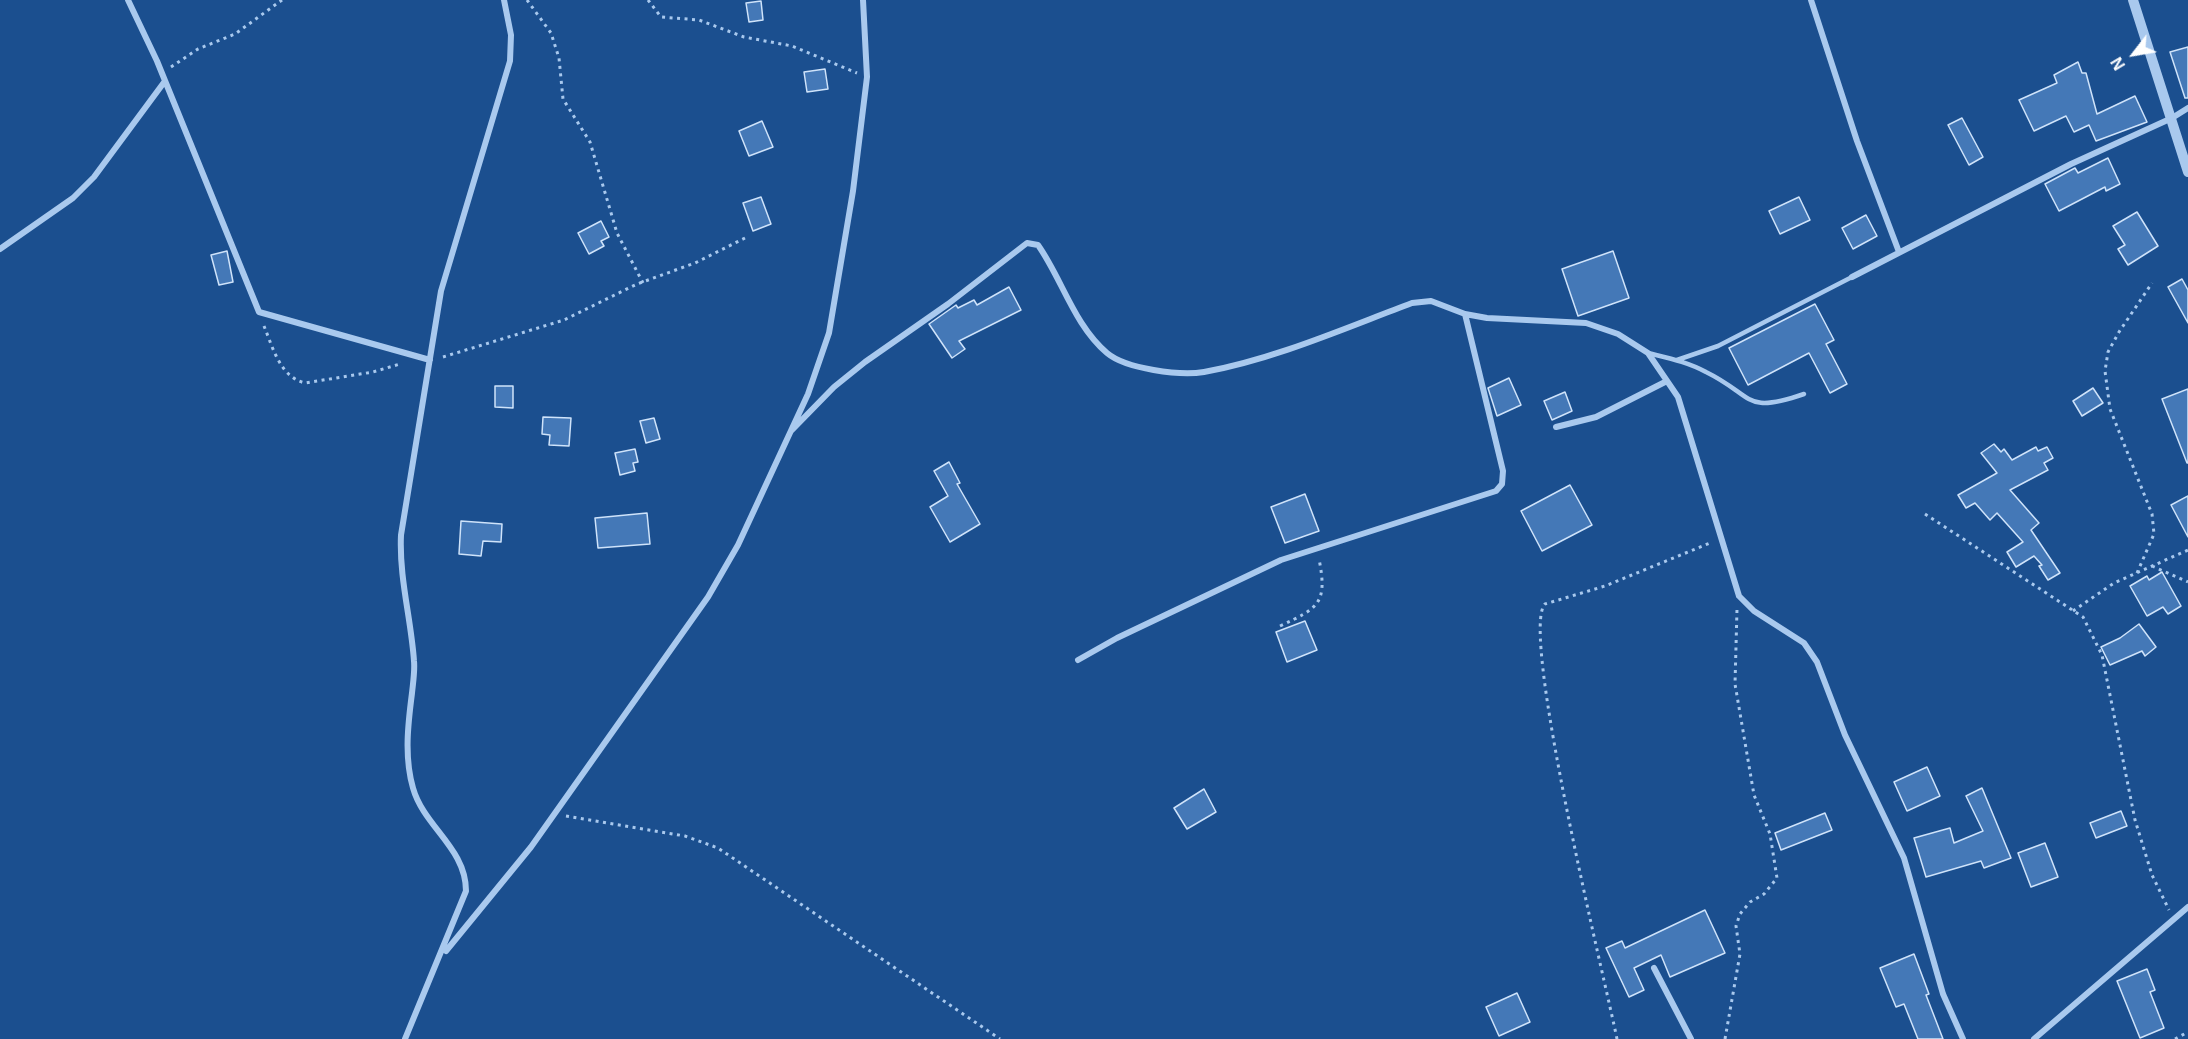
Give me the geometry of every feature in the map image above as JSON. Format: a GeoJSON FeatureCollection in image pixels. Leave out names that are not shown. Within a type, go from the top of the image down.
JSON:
{"type":"FeatureCollection","features":[{"type":"Feature","properties":{"kind":"street"},"geometry":{"type":"LineString","coordinates":[[128,0],[164,77],[259,312],[430,360]]}},
{"type":"Feature","properties":{"kind":"street"},"geometry":{"type":"LineString","coordinates":[[405,1039],[441,957],[466,891],[466,880],[459,859],[412,787],[407,746],[415,663],[400,566],[403,525],[417,452],[441,291],[510,61],[511,35],[504,0]]}},
{"type":"Feature","properties":{"kind":"street"},"geometry":{"type":"LineString","coordinates":[[441,957],[555,814],[708,597],[738,545],[808,394],[829,333],[853,191],[867,76],[863,0]]}},
{"type":"Feature","properties":{"kind":"street"},"geometry":{"type":"LineString","coordinates":[[1811,0],[1857,141],[1899,252]]}},
{"type":"Feature","properties":{"kind":"street"},"geometry":{"type":"LineString","coordinates":[[2133,0],[2187,168]]}},
{"type":"Feature","properties":{"kind":"street"},"geometry":{"type":"LineString","coordinates":[[0,249],[73,198],[94,177],[164,77]]}},
{"type":"Feature","properties":{"kind":"street"},"geometry":{"type":"LineString","coordinates":[[1851,277],[2071,164],[2172,118],[2188,108]]}},
{"type":"Feature","properties":{"kind":"street"},"geometry":{"type":"LineString","coordinates":[[791,431],[834,387],[865,362],[948,304],[1027,243],[1038,245],[1074,310],[1107,353],[1155,371],[1202,372],[1292,347],[1412,303],[1431,301],[1465,314],[1539,322],[1586,322],[1618,334],[1648,353],[1678,397],[1739,596],[1754,611],[1804,643],[1817,662],[1845,735],[1904,858],[1942,994],[1963,1039]]}},
{"type":"Feature","properties":{"kind":"street"},"geometry":{"type":"LineString","coordinates":[[1078,660],[1248,574],[1317,549],[1492,494],[1502,484],[1503,471],[1465,314]]}},
{"type":"Feature","properties":{"kind":"street"},"geometry":{"type":"LineString","coordinates":[[1556,427],[1596,417],[1667,381]]}},
{"type":"Feature","properties":{"kind":"street"},"geometry":{"type":"LineString","coordinates":[[2034,1039],[2188,907]]}},
{"type":"Feature","properties":{"kind":"street"},"geometry":{"type":"LineString","coordinates":[[1654,968],[1691,1039]]}},
{"type":"Feature","properties":{"kind":"lane"},"geometry":{"type":"LineString","coordinates":[[1677,360],[1718,346],[1851,277]]}},
{"type":"Feature","properties":{"kind":"lane"},"geometry":{"type":"LineString","coordinates":[[1648,353],[1677,360],[1706,372],[1736,393],[1762,404],[1778,403],[1804,394]]}},
{"type":"Feature","properties":{"kind":"path"},"geometry":{"type":"LineString","coordinates":[[164,77],[182,57],[235,34],[282,0]]}},
{"type":"Feature","properties":{"kind":"path"},"geometry":{"type":"LineString","coordinates":[[527,0],[551,33],[559,58],[562,99],[590,142],[617,233],[643,283]]}},
{"type":"Feature","properties":{"kind":"path"},"geometry":{"type":"LineString","coordinates":[[648,0],[661,17],[699,20],[744,37],[792,46],[867,76]]}},
{"type":"Feature","properties":{"kind":"path"},"geometry":{"type":"LineString","coordinates":[[430,360],[564,320],[643,283],[695,263],[745,238]]}},
{"type":"Feature","properties":{"kind":"path"},"geometry":{"type":"LineString","coordinates":[[2137,573],[2154,534],[2152,514],[2110,409],[2105,371],[2108,352],[2152,284]]}},
{"type":"Feature","properties":{"kind":"path"},"geometry":{"type":"LineString","coordinates":[[259,312],[278,358],[296,381],[305,383],[373,372],[422,358]]}},
{"type":"Feature","properties":{"kind":"path"},"geometry":{"type":"LineString","coordinates":[[1925,514],[2084,617],[2102,655],[2136,820],[2152,875],[2173,920]]}},
{"type":"Feature","properties":{"kind":"path"},"geometry":{"type":"LineString","coordinates":[[1617,1039],[1577,862],[1554,736],[1541,652],[1540,611],[1545,604],[1605,586],[1720,539]]}},
{"type":"Feature","properties":{"kind":"path"},"geometry":{"type":"LineString","coordinates":[[1280,626],[1312,611],[1320,603],[1324,589],[1317,549]]}},
{"type":"Feature","properties":{"kind":"path"},"geometry":{"type":"LineString","coordinates":[[2073,611],[2114,583],[2188,550]]}},
{"type":"Feature","properties":{"kind":"path"},"geometry":{"type":"LineString","coordinates":[[2152,566],[2188,582]]}},
{"type":"Feature","properties":{"kind":"path"},"geometry":{"type":"LineString","coordinates":[[1725,1039],[1740,954],[1736,926],[1740,914],[1750,902],[1764,894],[1777,878],[1770,834],[1754,795],[1735,684],[1735,622],[1739,596]]}},
{"type":"Feature","properties":{"kind":"path"},"geometry":{"type":"LineString","coordinates":[[555,814],[685,836],[718,848],[1000,1039]]}},
{"type":"Feature","properties":{"kind":"path"},"geometry":{"type":"LineString","coordinates":[[2175,1039],[2188,1032]]}},
{"type":"Feature","properties":{"kind":"building"},"geometry":{"type":"Polygon","coordinates":[[[761,1],[763,20],[749,22],[746,3],[761,1]]]}},
{"type":"Feature","properties":{"kind":"building"},"geometry":{"type":"Polygon","coordinates":[[[2188,47],[2188,98],[2185,98],[2170,52],[2188,47]]]}},
{"type":"Feature","properties":{"kind":"building"},"geometry":{"type":"Polygon","coordinates":[[[2078,62],[2082,73],[2086,73],[2097,114],[2135,96],[2147,122],[2096,141],[2089,125],[2074,132],[2066,116],[2034,131],[2019,100],[2057,83],[2054,75],[2078,62]]]}},
{"type":"Feature","properties":{"kind":"building"},"geometry":{"type":"Polygon","coordinates":[[[825,69],[828,89],[807,92],[804,72],[825,69]]]}},
{"type":"Feature","properties":{"kind":"building"},"geometry":{"type":"Polygon","coordinates":[[[1962,118],[1983,157],[1969,165],[1948,125],[1962,118]]]}},
{"type":"Feature","properties":{"kind":"building"},"geometry":{"type":"Polygon","coordinates":[[[762,121],[773,147],[749,156],[739,131],[762,121]]]}},
{"type":"Feature","properties":{"kind":"building"},"geometry":{"type":"Polygon","coordinates":[[[2108,158],[2120,184],[2106,191],[2105,187],[2059,211],[2045,184],[2075,168],[2078,173],[2108,158]]]}},
{"type":"Feature","properties":{"kind":"building"},"geometry":{"type":"Polygon","coordinates":[[[761,197],[771,224],[753,231],[743,203],[761,197]]]}},
{"type":"Feature","properties":{"kind":"building"},"geometry":{"type":"Polygon","coordinates":[[[1799,197],[1810,220],[1780,234],[1769,211],[1799,197]]]}},
{"type":"Feature","properties":{"kind":"building"},"geometry":{"type":"Polygon","coordinates":[[[2137,212],[2158,246],[2128,265],[2118,249],[2125,245],[2113,226],[2137,212]]]}},
{"type":"Feature","properties":{"kind":"building"},"geometry":{"type":"Polygon","coordinates":[[[1866,215],[1877,236],[1853,249],[1842,228],[1866,215]]]}},
{"type":"Feature","properties":{"kind":"building"},"geometry":{"type":"Polygon","coordinates":[[[601,221],[609,237],[601,241],[604,246],[589,254],[578,233],[601,221]]]}},
{"type":"Feature","properties":{"kind":"building"},"geometry":{"type":"Polygon","coordinates":[[[227,251],[233,282],[219,285],[211,255],[227,251]]]}},
{"type":"Feature","properties":{"kind":"building"},"geometry":{"type":"Polygon","coordinates":[[[1613,251],[1629,298],[1578,316],[1562,269],[1613,251]]]}},
{"type":"Feature","properties":{"kind":"building"},"geometry":{"type":"Polygon","coordinates":[[[2182,279],[2188,290],[2188,323],[2168,287],[2182,279]]]}},
{"type":"Feature","properties":{"kind":"building"},"geometry":{"type":"Polygon","coordinates":[[[1009,287],[1021,310],[959,341],[965,349],[952,358],[929,324],[956,305],[958,308],[974,300],[977,305],[1009,287]]]}},
{"type":"Feature","properties":{"kind":"building"},"geometry":{"type":"Polygon","coordinates":[[[1815,304],[1834,340],[1826,344],[1847,384],[1830,393],[1809,353],[1748,385],[1729,348],[1815,304]]]}},
{"type":"Feature","properties":{"kind":"building"},"geometry":{"type":"Polygon","coordinates":[[[1509,378],[1521,405],[1497,416],[1488,388],[1509,378]]]}},
{"type":"Feature","properties":{"kind":"building"},"geometry":{"type":"Polygon","coordinates":[[[495,386],[513,386],[513,408],[495,407],[495,386]]]}},
{"type":"Feature","properties":{"kind":"building"},"geometry":{"type":"Polygon","coordinates":[[[2093,388],[2103,403],[2082,416],[2073,401],[2093,388]]]}},
{"type":"Feature","properties":{"kind":"building"},"geometry":{"type":"Polygon","coordinates":[[[2188,389],[2188,463],[2187,463],[2162,399],[2188,389]]]}},
{"type":"Feature","properties":{"kind":"building"},"geometry":{"type":"Polygon","coordinates":[[[1565,392],[1572,411],[1552,420],[1544,401],[1565,392]]]}},
{"type":"Feature","properties":{"kind":"building"},"geometry":{"type":"Polygon","coordinates":[[[543,417],[571,418],[569,446],[549,445],[550,435],[542,434],[543,417]]]}},
{"type":"Feature","properties":{"kind":"building"},"geometry":{"type":"Polygon","coordinates":[[[654,418],[660,439],[646,443],[640,421],[654,418]]]}},
{"type":"Feature","properties":{"kind":"building"},"geometry":{"type":"Polygon","coordinates":[[[1994,444],[2001,452],[2004,449],[2012,460],[2036,447],[2038,451],[2047,447],[2053,458],[2044,463],[2048,470],[2010,490],[2039,523],[2031,530],[2060,573],[2048,580],[2039,566],[2042,565],[2034,556],[2016,567],[2007,552],[2023,542],[1997,513],[1990,520],[1975,503],[1966,508],[1958,495],[1997,473],[1981,453],[1994,444]]]}},
{"type":"Feature","properties":{"kind":"building"},"geometry":{"type":"Polygon","coordinates":[[[635,449],[638,462],[633,463],[635,471],[620,475],[615,453],[635,449]]]}},
{"type":"Feature","properties":{"kind":"building"},"geometry":{"type":"Polygon","coordinates":[[[949,462],[960,483],[957,484],[980,524],[950,542],[930,507],[948,496],[934,471],[949,462]]]}},
{"type":"Feature","properties":{"kind":"building"},"geometry":{"type":"Polygon","coordinates":[[[1570,485],[1592,525],[1542,551],[1521,511],[1570,485]]]}},
{"type":"Feature","properties":{"kind":"building"},"geometry":{"type":"Polygon","coordinates":[[[1305,494],[1319,531],[1285,543],[1271,507],[1305,494]]]}},
{"type":"Feature","properties":{"kind":"building"},"geometry":{"type":"Polygon","coordinates":[[[2188,496],[2188,537],[2171,505],[2188,496]]]}},
{"type":"Feature","properties":{"kind":"building"},"geometry":{"type":"Polygon","coordinates":[[[647,513],[650,544],[598,548],[595,518],[647,513]]]}},
{"type":"Feature","properties":{"kind":"building"},"geometry":{"type":"Polygon","coordinates":[[[461,521],[502,524],[501,542],[483,541],[481,556],[459,554],[461,521]]]}},
{"type":"Feature","properties":{"kind":"building"},"geometry":{"type":"Polygon","coordinates":[[[2162,572],[2181,606],[2168,614],[2163,607],[2147,616],[2130,586],[2147,576],[2149,580],[2162,572]]]}},
{"type":"Feature","properties":{"kind":"building"},"geometry":{"type":"Polygon","coordinates":[[[1305,621],[1317,650],[1287,662],[1276,632],[1305,621]]]}},
{"type":"Feature","properties":{"kind":"building"},"geometry":{"type":"Polygon","coordinates":[[[2139,624],[2156,647],[2145,656],[2142,651],[2110,665],[2101,647],[2120,638],[2139,624]]]}},
{"type":"Feature","properties":{"kind":"building"},"geometry":{"type":"Polygon","coordinates":[[[1927,767],[1940,796],[1907,811],[1894,782],[1927,767]]]}},
{"type":"Feature","properties":{"kind":"building"},"geometry":{"type":"Polygon","coordinates":[[[1982,788],[2011,858],[1984,868],[1981,861],[1926,877],[1914,838],[1950,828],[1954,843],[1983,831],[1966,796],[1982,788]]]}},
{"type":"Feature","properties":{"kind":"building"},"geometry":{"type":"Polygon","coordinates":[[[1204,789],[1216,812],[1187,829],[1174,808],[1204,789]]]}},
{"type":"Feature","properties":{"kind":"building"},"geometry":{"type":"Polygon","coordinates":[[[2121,811],[2127,826],[2096,838],[2090,823],[2121,811]]]}},
{"type":"Feature","properties":{"kind":"building"},"geometry":{"type":"Polygon","coordinates":[[[1825,813],[1832,830],[1781,850],[1775,833],[1825,813]]]}},
{"type":"Feature","properties":{"kind":"building"},"geometry":{"type":"Polygon","coordinates":[[[2045,843],[2058,877],[2031,887],[2018,853],[2045,843]]]}},
{"type":"Feature","properties":{"kind":"building"},"geometry":{"type":"Polygon","coordinates":[[[1705,910],[1725,953],[1670,977],[1661,955],[1634,968],[1644,990],[1629,997],[1606,948],[1622,941],[1625,948],[1705,910]]]}},
{"type":"Feature","properties":{"kind":"building"},"geometry":{"type":"Polygon","coordinates":[[[1914,954],[1929,994],[1926,995],[1943,1039],[1918,1039],[1904,1004],[1896,1007],[1880,968],[1914,954]]]}},
{"type":"Feature","properties":{"kind":"building"},"geometry":{"type":"Polygon","coordinates":[[[2147,969],[2155,990],[2150,992],[2164,1028],[2140,1038],[2117,981],[2147,969]]]}},
{"type":"Feature","properties":{"kind":"building"},"geometry":{"type":"Polygon","coordinates":[[[1517,993],[1530,1022],[1499,1036],[1486,1007],[1517,993]]]}}]}
